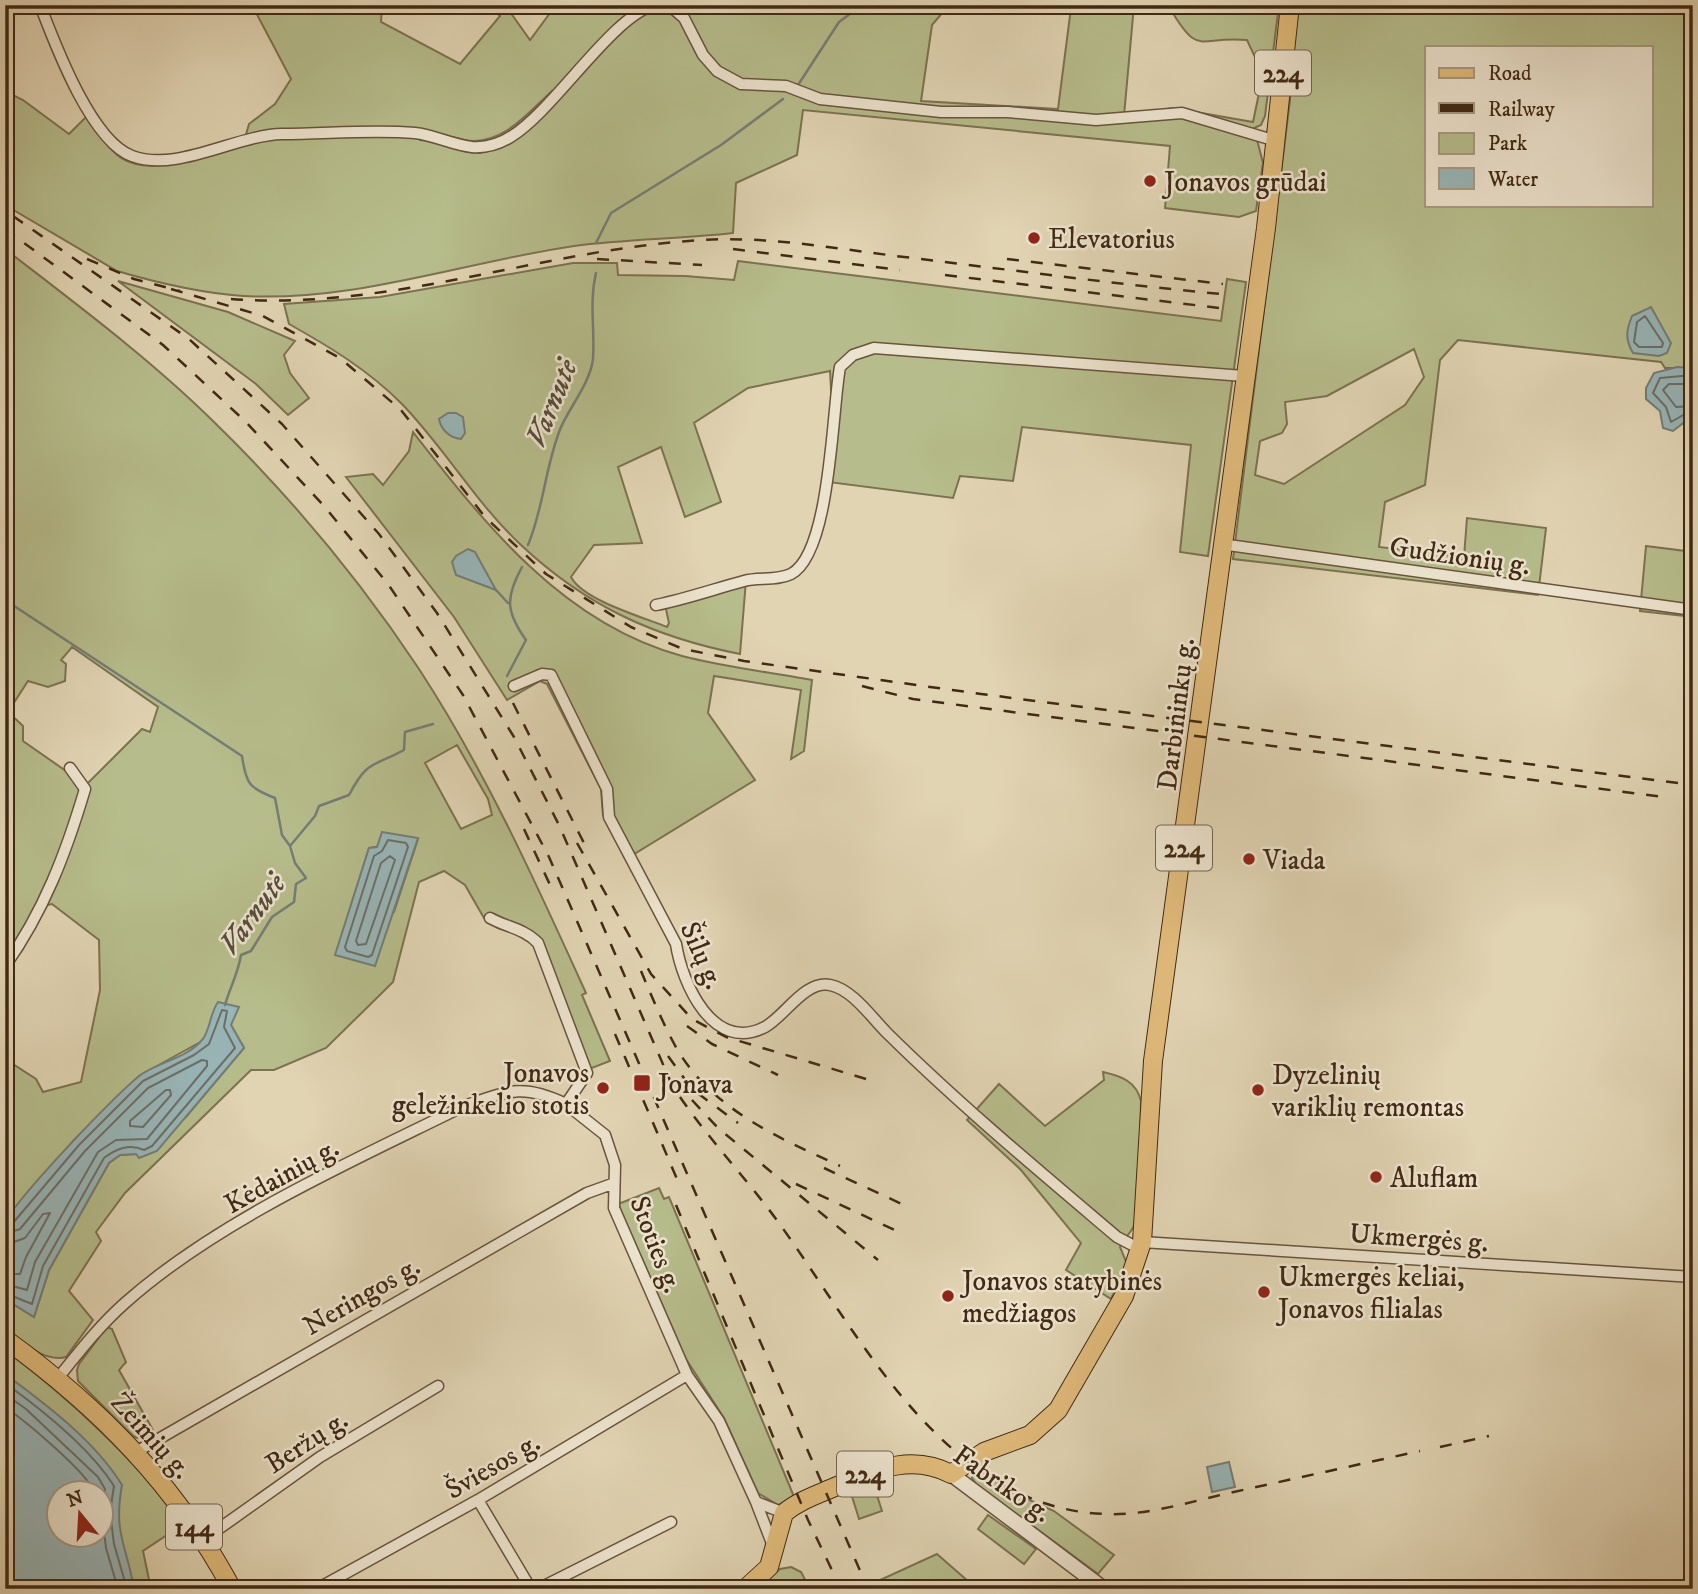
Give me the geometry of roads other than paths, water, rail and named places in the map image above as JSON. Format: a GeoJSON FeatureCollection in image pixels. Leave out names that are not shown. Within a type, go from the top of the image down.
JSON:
{"type":"FeatureCollection","features":[{"type":"Feature","properties":{"kind":"main road","name":"Darbininkų g."},"geometry":{"type":"LineString","coordinates":[[951,1474],[984,1452],[1030,1435],[1053,1416],[1116,1310],[1134,1273],[1141,1245],[1153,1061],[1191,796],[1221,544],[1276,141],[1290,5]]}},
{"type":"Feature","properties":{"kind":"main road","name":"Žeimių g."},"geometry":{"type":"LineString","coordinates":[[6,1340],[58,1378],[136,1451],[203,1540],[232,1589]]}},
{"type":"Feature","properties":{"kind":"main road","name":"Fabriko g."},"geometry":{"type":"LineString","coordinates":[[784,1513],[801,1502],[890,1466],[927,1464],[951,1474]]}},
{"type":"Feature","properties":{"kind":"main road"},"geometry":{"type":"LineString","coordinates":[[745,1589],[769,1567],[784,1513]]}},
{"type":"Feature","properties":{"kind":"street"},"geometry":{"type":"LineString","coordinates":[[40,5],[54,43],[107,139],[132,157],[151,160],[176,158],[272,134],[415,133],[470,147],[491,146],[513,136],[619,27],[643,8],[656,5]]}},
{"type":"Feature","properties":{"kind":"street"},"geometry":{"type":"LineString","coordinates":[[669,5],[684,18],[703,55],[717,71],[741,84],[786,86],[820,99],[941,112],[1009,111],[1096,120],[1182,113],[1276,141]]}},
{"type":"Feature","properties":{"kind":"street"},"geometry":{"type":"LineString","coordinates":[[656,606],[746,580],[790,575],[803,565],[811,553],[828,477],[840,367],[853,355],[874,348],[1244,376]]}},
{"type":"Feature","properties":{"kind":"street","name":"Gudžionių g."},"geometry":{"type":"LineString","coordinates":[[1221,544],[1693,610]]}},
{"type":"Feature","properties":{"kind":"street","name":"Šilų g."},"geometry":{"type":"LineString","coordinates":[[514,686],[542,674],[551,676],[607,789],[609,817],[676,944],[679,963],[696,1002],[712,1020],[732,1031],[749,1033],[766,1026],[813,988],[830,985],[852,998],[951,1097],[1116,1237],[1141,1245]]}},
{"type":"Feature","properties":{"kind":"street"},"geometry":{"type":"LineString","coordinates":[[5,966],[37,917],[70,840],[85,789],[69,768]]}},
{"type":"Feature","properties":{"kind":"street"},"geometry":{"type":"LineString","coordinates":[[490,918],[505,927],[523,931],[538,943],[587,1073],[566,1104]]}},
{"type":"Feature","properties":{"kind":"street","name":"Kėdainių g."},"geometry":{"type":"LineString","coordinates":[[58,1378],[105,1321],[155,1279],[213,1238],[292,1194],[453,1111],[491,1097],[527,1089],[566,1104]]}},
{"type":"Feature","properties":{"kind":"street","name":"Stoties g."},"geometry":{"type":"LineString","coordinates":[[566,1104],[605,1135],[615,1165],[612,1184],[614,1208],[687,1374],[719,1422],[775,1550]]}},
{"type":"Feature","properties":{"kind":"street","name":"Neringos g."},"geometry":{"type":"LineString","coordinates":[[136,1451],[575,1200],[612,1184]]}},
{"type":"Feature","properties":{"kind":"street","name":"Ukmergės g."},"geometry":{"type":"LineString","coordinates":[[1141,1245],[1693,1277]]}},
{"type":"Feature","properties":{"kind":"street","name":"Šviesos g."},"geometry":{"type":"LineString","coordinates":[[317,1589],[478,1500],[687,1374]]}},
{"type":"Feature","properties":{"kind":"street","name":"Beržų g."},"geometry":{"type":"LineString","coordinates":[[203,1540],[320,1457],[438,1386]]}},
{"type":"Feature","properties":{"kind":"street","name":"Fabriko g."},"geometry":{"type":"LineString","coordinates":[[951,1474],[1104,1589]]}},
{"type":"Feature","properties":{"kind":"street"},"geometry":{"type":"LineString","coordinates":[[478,1500],[531,1589]]}},
{"type":"Feature","properties":{"kind":"street"},"geometry":{"type":"LineString","coordinates":[[756,1503],[784,1513]]}},
{"type":"Feature","properties":{"kind":"street"},"geometry":{"type":"LineString","coordinates":[[538,1589],[671,1521]]}},
{"type":"Feature","properties":{"kind":"water"},"geometry":{"type":"Polygon","coordinates":[[[1651,307],[1671,343],[1667,353],[1659,356],[1633,353],[1628,339],[1632,316],[1651,307]]]}},
{"type":"Feature","properties":{"kind":"water"},"geometry":{"type":"Polygon","coordinates":[[[1677,367],[1693,368],[1693,424],[1686,421],[1673,431],[1663,428],[1660,411],[1646,399],[1646,388],[1654,373],[1677,367]]]}},
{"type":"Feature","properties":{"kind":"water"},"geometry":{"type":"Polygon","coordinates":[[[448,413],[463,417],[465,433],[461,439],[450,435],[442,427],[439,419],[448,413]]]}},
{"type":"Feature","properties":{"kind":"water"},"geometry":{"type":"Polygon","coordinates":[[[468,549],[475,552],[496,590],[456,575],[452,562],[456,556],[468,549]]]}},
{"type":"Feature","properties":{"kind":"water"},"geometry":{"type":"Polygon","coordinates":[[[382,832],[418,838],[375,966],[335,955],[369,848],[377,847],[382,832]]]}},
{"type":"Feature","properties":{"kind":"water"},"geometry":{"type":"Polygon","coordinates":[[[218,1002],[239,1007],[231,1025],[244,1048],[157,1151],[139,1158],[136,1154],[120,1155],[109,1163],[49,1270],[34,1317],[5,1299],[3,1242],[5,1224],[11,1213],[68,1147],[131,1083],[149,1070],[189,1051],[202,1040],[218,1002]]]}},
{"type":"Feature","properties":{"kind":"water"},"geometry":{"type":"Polygon","coordinates":[[[5,1374],[84,1439],[122,1485],[120,1528],[134,1589],[5,1589],[5,1374]]]}},
{"type":"Feature","properties":{"kind":"water"},"geometry":{"type":"Polygon","coordinates":[[[1229,1462],[1235,1487],[1212,1492],[1207,1467],[1229,1462]]]}},
{"type":"Feature","properties":{"kind":"waterway","name":"Varnutė"},"geometry":{"type":"LineString","coordinates":[[798,85],[839,22],[862,5]]}},
{"type":"Feature","properties":{"kind":"waterway","name":"Varnutė"},"geometry":{"type":"LineString","coordinates":[[596,243],[611,213],[721,145],[783,99]]}},
{"type":"Feature","properties":{"kind":"waterway","name":"Varnutė"},"geometry":{"type":"LineString","coordinates":[[528,545],[561,427],[591,368],[596,273]]}},
{"type":"Feature","properties":{"kind":"waterway","name":"Varnutė"},"geometry":{"type":"LineString","coordinates":[[507,676],[526,640],[511,613],[510,605],[513,588],[522,567]]}},
{"type":"Feature","properties":{"kind":"waterway"},"geometry":{"type":"LineString","coordinates":[[496,590],[508,603]]}},
{"type":"Feature","properties":{"kind":"waterway"},"geometry":{"type":"LineString","coordinates":[[5,600],[242,756],[250,784],[275,798],[282,835],[290,846]]}},
{"type":"Feature","properties":{"kind":"waterway","name":"Varnutė"},"geometry":{"type":"LineString","coordinates":[[225,1005],[241,955],[251,951],[272,917],[294,902],[296,884],[306,878],[295,863],[290,846],[315,816],[319,806],[349,795],[367,769],[404,750],[405,732],[433,724]]}},
{"type":"Feature","properties":{"kind":"railway"},"geometry":{"type":"LineString","coordinates":[[13,216],[189,339],[282,424],[379,534],[437,613],[514,737],[559,825],[672,1085],[776,1219],[874,1360],[911,1407],[951,1448],[996,1481],[1047,1504],[1105,1514],[1167,1508],[1420,1451]]}},
{"type":"Feature","properties":{"kind":"railway"},"geometry":{"type":"LineString","coordinates":[[5,229],[163,345],[246,422],[324,506],[388,584],[463,695],[549,857],[868,1589]]}},
{"type":"Feature","properties":{"kind":"railway"},"geometry":{"type":"LineString","coordinates":[[231,299],[291,300],[350,296],[643,246],[726,239],[799,244],[1221,294]]}},
{"type":"Feature","properties":{"kind":"railway"},"geometry":{"type":"LineString","coordinates":[[733,249],[900,270]]}},
{"type":"Feature","properties":{"kind":"railway"},"geometry":{"type":"LineString","coordinates":[[87,259],[134,279],[180,291]]}},
{"type":"Feature","properties":{"kind":"railway"},"geometry":{"type":"LineString","coordinates":[[597,259],[702,265]]}},
{"type":"Feature","properties":{"kind":"railway"},"geometry":{"type":"LineString","coordinates":[[1007,259],[1223,284]]}},
{"type":"Feature","properties":{"kind":"railway"},"geometry":{"type":"LineString","coordinates":[[945,275],[1219,308]]}},
{"type":"Feature","properties":{"kind":"railway"},"geometry":{"type":"LineString","coordinates":[[171,289],[263,316],[340,358],[401,410],[485,517],[546,574],[631,627],[683,649],[744,661],[981,694],[1693,785]]}},
{"type":"Feature","properties":{"kind":"railway"},"geometry":{"type":"LineString","coordinates":[[862,686],[913,699],[1663,797]]}},
{"type":"Feature","properties":{"kind":"railway"},"geometry":{"type":"LineString","coordinates":[[513,703],[587,849]]}},
{"type":"Feature","properties":{"kind":"railway"},"geometry":{"type":"LineString","coordinates":[[524,829],[551,887]]}},
{"type":"Feature","properties":{"kind":"railway"},"geometry":{"type":"LineString","coordinates":[[577,843],[651,974],[692,1019],[726,1037],[876,1082]]}},
{"type":"Feature","properties":{"kind":"railway"},"geometry":{"type":"LineString","coordinates":[[641,971],[677,1049],[709,1089],[749,1120],[771,1133],[840,1166]]}},
{"type":"Feature","properties":{"kind":"railway"},"geometry":{"type":"LineString","coordinates":[[687,1026],[712,1044],[778,1075]]}},
{"type":"Feature","properties":{"kind":"railway"},"geometry":{"type":"LineString","coordinates":[[615,1034],[677,1179]]}},
{"type":"Feature","properties":{"kind":"railway"},"geometry":{"type":"LineString","coordinates":[[668,1056],[692,1089],[738,1123]]}},
{"type":"Feature","properties":{"kind":"railway"},"geometry":{"type":"LineString","coordinates":[[692,1100],[718,1128],[878,1260]]}},
{"type":"Feature","properties":{"kind":"railway"},"geometry":{"type":"LineString","coordinates":[[824,1168],[904,1205]]}},
{"type":"Feature","properties":{"kind":"railway"},"geometry":{"type":"LineString","coordinates":[[796,1184],[901,1233]]}},
{"type":"Feature","properties":{"kind":"railway"},"geometry":{"type":"LineString","coordinates":[[676,1205],[808,1520],[841,1589]]}},
{"type":"Feature","properties":{"kind":"railway"},"geometry":{"type":"LineString","coordinates":[[1440,1447],[1489,1436]]}},
{"type":"Feature","properties":{"kind":"place","name":"Jonavos grūdai"},"geometry":{"type":"Point","coordinates":[1150,181]}},
{"type":"Feature","properties":{"kind":"place","name":"Elevatorius"},"geometry":{"type":"Point","coordinates":[1034,238]}},
{"type":"Feature","properties":{"kind":"place","name":"Viada"},"geometry":{"type":"Point","coordinates":[1249,859]}},
{"type":"Feature","properties":{"kind":"place","name":"Jonava"},"geometry":{"type":"Point","coordinates":[642,1083]}},
{"type":"Feature","properties":{"kind":"place","name":"Jonavos geležinkelio stotis"},"geometry":{"type":"Point","coordinates":[603,1088]}},
{"type":"Feature","properties":{"kind":"place","name":"Dyzelinių variklių remontas"},"geometry":{"type":"Point","coordinates":[1258,1090]}},
{"type":"Feature","properties":{"kind":"place","name":"Aluflam"},"geometry":{"type":"Point","coordinates":[1376,1177]}},
{"type":"Feature","properties":{"kind":"place","name":"Ukmergės keliai, Jonavos filialas"},"geometry":{"type":"Point","coordinates":[1264,1292]}},
{"type":"Feature","properties":{"kind":"place","name":"Jonavos statybinės medžiagos"},"geometry":{"type":"Point","coordinates":[948,1296]}}]}
